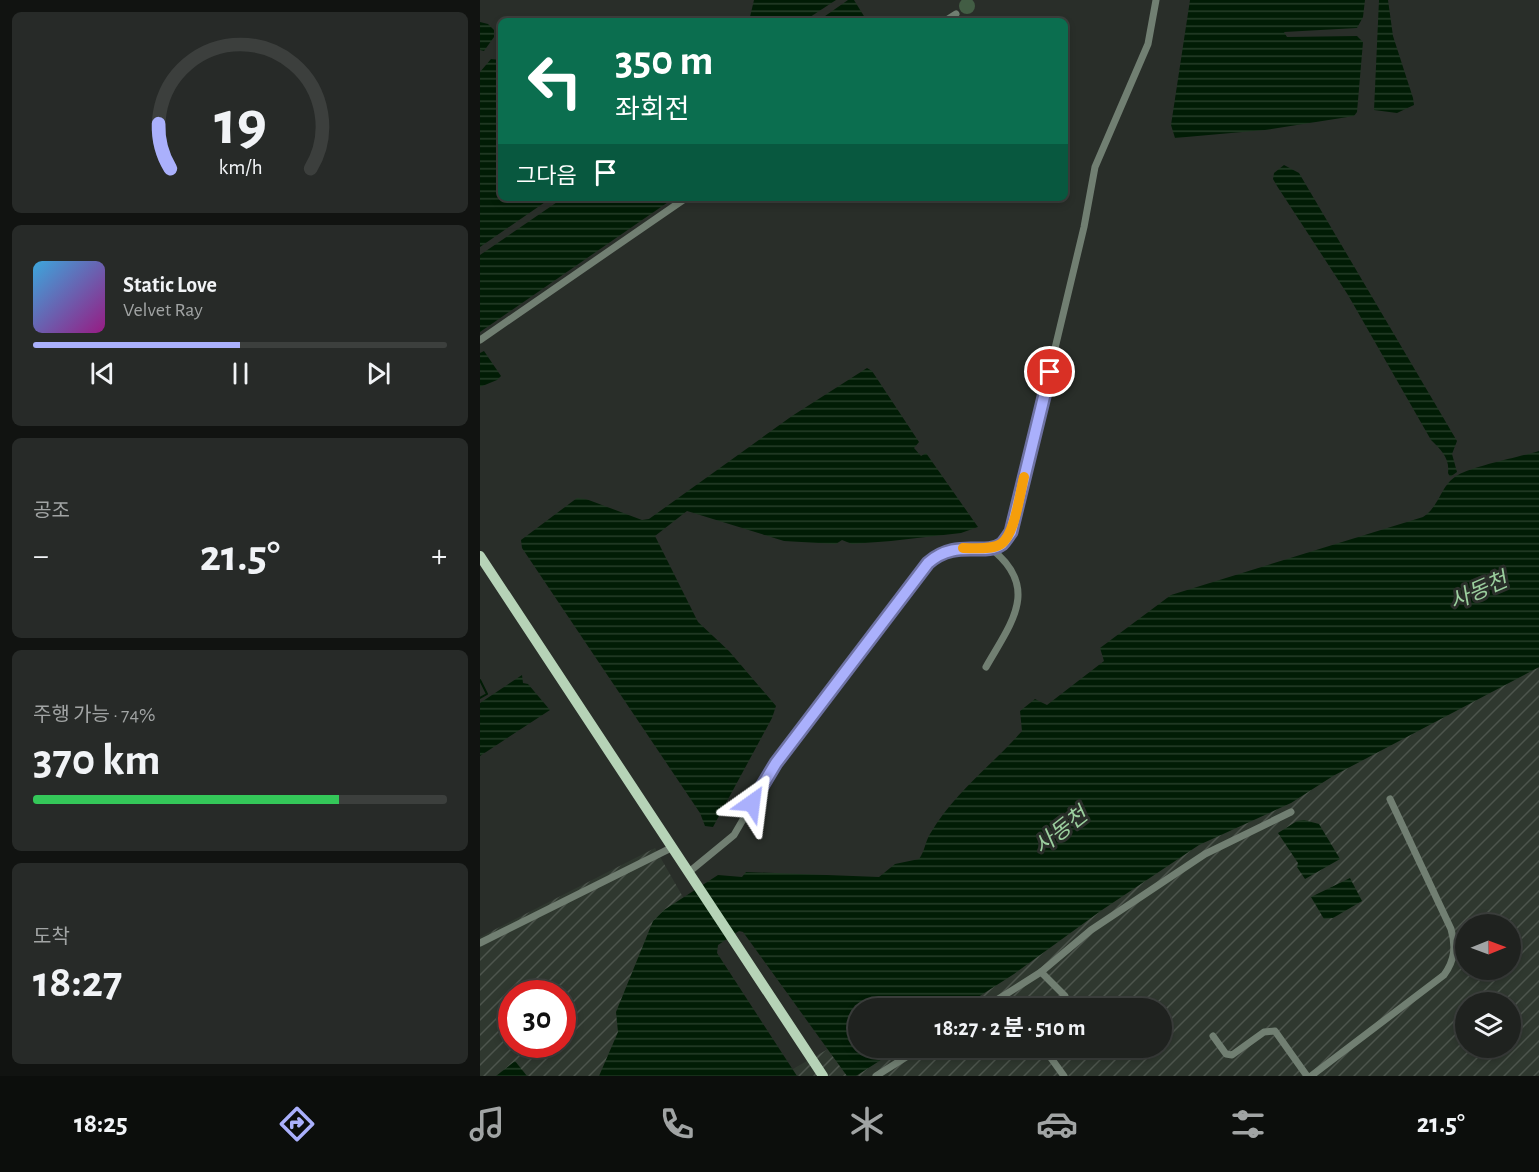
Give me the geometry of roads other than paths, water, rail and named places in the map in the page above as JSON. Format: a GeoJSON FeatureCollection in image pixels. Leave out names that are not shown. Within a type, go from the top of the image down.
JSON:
{"type":"FeatureCollection","features":[{"type":"Feature","properties":{"kind":"main road"},"geometry":{"type":"LineString","coordinates":[[480,556],[823,1076]]}},
{"type":"Feature","properties":{"kind":"street"},"geometry":{"type":"LineString","coordinates":[[688,872],[734,835],[776,763],[928,563],[946,551],[989,547],[1003,543],[1011,532],[1084,227],[1095,167],[1148,44],[1156,0]]}},
{"type":"Feature","properties":{"kind":"street"},"geometry":{"type":"LineString","coordinates":[[950,18],[956,14]]}},
{"type":"Feature","properties":{"kind":"street"},"geometry":{"type":"LineString","coordinates":[[480,340],[682,201]]}},
{"type":"Feature","properties":{"kind":"street"},"geometry":{"type":"LineString","coordinates":[[986,667],[1016,617],[1019,602],[1013,571],[1001,556],[989,547]]}},
{"type":"Feature","properties":{"kind":"street"},"geometry":{"type":"LineString","coordinates":[[1213,1036],[1226,1054],[1232,1055],[1264,1032],[1275,1031],[1309,1076],[1444,975],[1453,960],[1455,941],[1390,799]]}},
{"type":"Feature","properties":{"kind":"street"},"geometry":{"type":"LineString","coordinates":[[1000,998],[1041,972],[1091,930],[1204,854],[1291,812]]}},
{"type":"Feature","properties":{"kind":"street"},"geometry":{"type":"LineString","coordinates":[[480,943],[673,847]]}},
{"type":"Feature","properties":{"kind":"street"},"geometry":{"type":"LineString","coordinates":[[1041,972],[1066,998]]}},
{"type":"Feature","properties":{"kind":"street"},"geometry":{"type":"LineString","coordinates":[[876,1076],[905,1058]]}},
{"type":"Feature","properties":{"kind":"street"},"geometry":{"type":"LineString","coordinates":[[1051,1058],[1064,1076]]}},
{"type":"Feature","properties":{"kind":"water"},"geometry":{"type":"Polygon","coordinates":[[[754,0],[836,0],[809,18],[750,18],[754,0]]]}},
{"type":"Feature","properties":{"kind":"water"},"geometry":{"type":"Polygon","coordinates":[[[848,0],[854,0],[865,18],[822,18],[848,0]]]}},
{"type":"Feature","properties":{"kind":"water"},"geometry":{"type":"Polygon","coordinates":[[[1190,0],[1365,0],[1363,17],[1357,28],[1284,32],[1287,37],[1357,36],[1363,42],[1357,112],[1354,116],[1265,130],[1175,138],[1171,125],[1190,0]]]}},
{"type":"Feature","properties":{"kind":"water"},"geometry":{"type":"Polygon","coordinates":[[[1379,0],[1388,0],[1393,36],[1413,98],[1414,105],[1397,113],[1374,110],[1379,0]]]}},
{"type":"Feature","properties":{"kind":"water"},"geometry":{"type":"Polygon","coordinates":[[[480,22],[488,24],[494,30],[494,37],[484,51],[480,50],[480,22]]]}},
{"type":"Feature","properties":{"kind":"water"},"geometry":{"type":"Polygon","coordinates":[[[491,59],[498,60],[498,201],[547,201],[480,247],[480,72],[491,59]]]}},
{"type":"Feature","properties":{"kind":"water"},"geometry":{"type":"Polygon","coordinates":[[[1284,165],[1299,173],[1457,441],[1452,454],[1457,472],[1450,477],[1444,455],[1431,440],[1348,295],[1273,179],[1274,173],[1284,165]]]}},
{"type":"Feature","properties":{"kind":"water"},"geometry":{"type":"Polygon","coordinates":[[[559,201],[670,201],[480,332],[480,255],[559,201]]]}},
{"type":"Feature","properties":{"kind":"water"},"geometry":{"type":"Polygon","coordinates":[[[484,351],[501,376],[480,387],[480,353],[484,351]]]}},
{"type":"Feature","properties":{"kind":"water"},"geometry":{"type":"Polygon","coordinates":[[[867,368],[872,371],[919,442],[914,448],[921,456],[926,453],[978,527],[961,533],[852,544],[842,540],[836,544],[784,541],[687,511],[655,536],[698,622],[729,651],[776,706],[772,718],[713,827],[705,826],[700,813],[522,548],[521,540],[577,498],[586,499],[642,520],[649,519],[792,416],[867,368]]]}},
{"type":"Feature","properties":{"kind":"water","name":"사동천"},"geometry":{"type":"Polygon","coordinates":[[[1539,451],[1539,667],[1333,776],[1291,803],[1199,845],[977,998],[848,998],[848,1058],[884,1058],[856,1076],[847,1076],[743,932],[739,931],[718,945],[717,953],[797,1076],[599,1076],[618,1032],[616,1012],[653,921],[664,910],[718,875],[742,877],[746,872],[879,877],[895,864],[919,859],[939,819],[973,780],[1022,731],[1020,711],[1035,699],[1047,705],[1104,661],[1100,648],[1171,595],[1423,517],[1434,507],[1452,479],[1485,465],[1539,451]]]}},
{"type":"Feature","properties":{"kind":"water"},"geometry":{"type":"Polygon","coordinates":[[[522,675],[523,683],[528,684],[550,710],[480,756],[480,703],[522,675]]]}},
{"type":"Feature","properties":{"kind":"water"},"geometry":{"type":"Polygon","coordinates":[[[1304,820],[1319,824],[1340,859],[1305,879],[1297,867],[1298,863],[1278,833],[1297,821],[1304,820]]]}},
{"type":"Feature","properties":{"kind":"water"},"geometry":{"type":"Polygon","coordinates":[[[1350,878],[1362,901],[1333,918],[1324,919],[1311,897],[1350,878]]]}},
{"type":"Feature","properties":{"kind":"water"},"geometry":{"type":"Polygon","coordinates":[[[515,1061],[527,1076],[496,1076],[515,1061]]]}},
{"type":"Feature","properties":{"kind":"waterway"},"geometry":{"type":"LineString","coordinates":[[480,680],[487,694],[480,698]]}}]}
